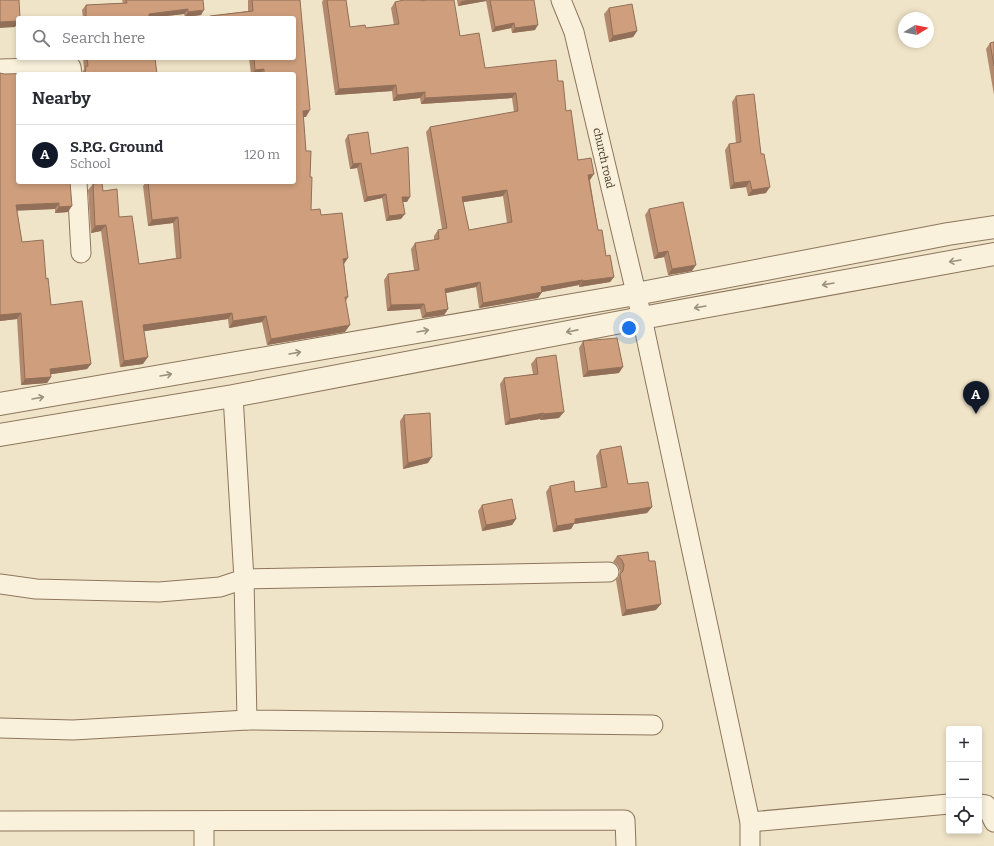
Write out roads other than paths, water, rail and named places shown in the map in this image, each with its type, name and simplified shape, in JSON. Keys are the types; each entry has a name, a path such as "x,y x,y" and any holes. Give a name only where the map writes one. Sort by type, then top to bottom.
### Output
{"street":[{"name":"church road","path":"561,0 574,32 642,318 750,822 750,846"},
{"path":"0,69 72,67 72,72"},
{"path":"77,184 81,253"},
{"path":"0,404 636,294 948,234 994,227"},
{"path":"0,435 233,396 642,318 994,254"},
{"path":"233,396 244,579 247,720"},
{"path":"0,584 36,590 159,592 220,587 244,579 609,572"},
{"path":"0,728 72,730 247,720 653,725"},
{"path":"750,822 946,804"},
{"path":"982,804 986,805 994,822"},
{"path":"0,821 625,820 626,846"},
{"path":"204,821 204,846"}],"place":[{"name":"S.P.G. Ground","path":"976,414"}]}
